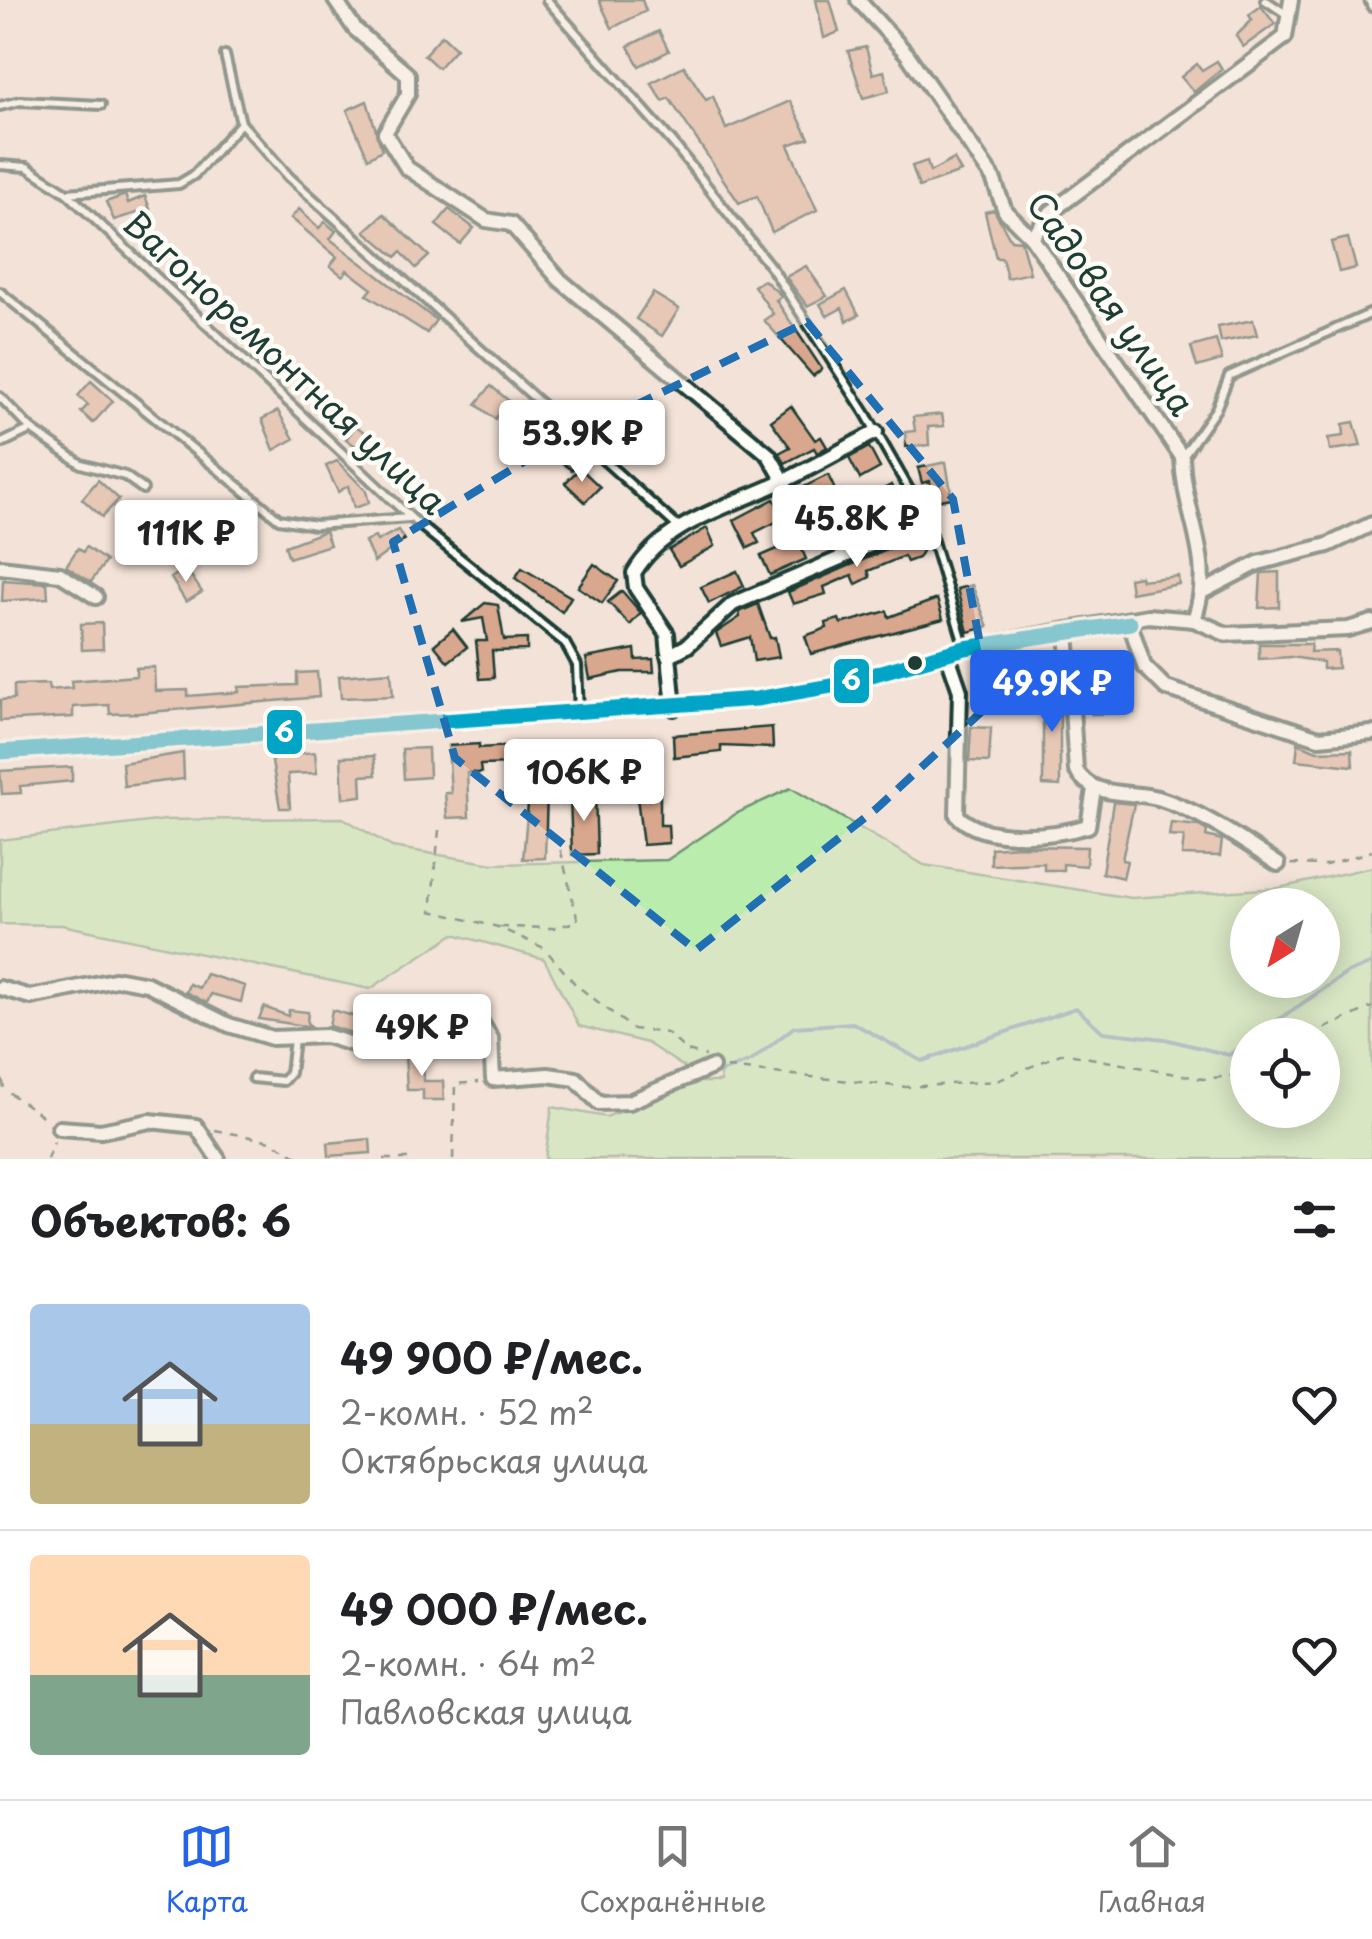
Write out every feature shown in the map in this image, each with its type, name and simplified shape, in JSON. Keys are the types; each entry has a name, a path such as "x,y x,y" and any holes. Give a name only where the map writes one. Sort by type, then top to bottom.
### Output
{"street":[{"path":"334,0 355,29 408,75 408,94 385,134 407,168 486,220 511,224 560,280 769,455 784,481"},
{"name":"Садовая улица","path":"858,0 907,54 993,178 1005,211 1032,238 1182,458 1183,494 1204,563 1204,591 1194,620"},
{"path":"1032,238 1051,212 1285,38 1290,0"},
{"path":"674,708 666,634 636,588 634,572 679,528 784,481 876,432"},
{"path":"668,656 687,646 733,604 926,520"},
{"path":"1204,591 1258,564 1328,545 1372,524"},
{"path":"0,567 60,574 96,597"},
{"path":"0,752 674,708 837,685 965,648 1130,623 1148,616 1194,620 1226,634 1348,629 1372,622"},
{"path":"1130,623 1144,666 1166,688 1320,738 1372,732"},
{"path":"1067,630 1076,770 1084,784 1094,789 1159,798 1215,823 1278,864"},
{"path":"946,653 960,692 957,815 964,823 985,832 1066,833 1088,826 1094,789"},
{"path":"0,988 30,997 120,979 147,984 229,1024 272,1038 326,1036 368,1049 452,1014 480,1022 491,1038 493,1078 548,1075 576,1079 599,1102 629,1102 712,1067"},
{"path":"59,1128 102,1131 150,1121 196,1126 218,1159"}],"lane":[{"path":"547,0 673,143 773,270 876,432 926,520 965,648"},
{"path":"1265,0 1289,16"},
{"path":"1368,0 1372,7"},
{"path":"224,55 241,123 289,177 679,528"},
{"path":"0,106 20,101 102,105"},
{"path":"68,193 178,184 194,175 241,123"},
{"name":"Вагоноремонтная улица","path":"0,165 26,167 68,193 411,518 565,644 577,665 579,714"},
{"path":"0,292 279,519 314,525 411,518"},
{"path":"1182,458 1216,409 1229,376 1372,313"},
{"path":"0,397 31,429 81,464 124,476 143,489"},
{"path":"0,444 31,429"},
{"path":"253,1078 284,1081 290,1073 294,1038"}],"path":[{"path":"439,830 431,911 498,927 544,948 576,985 632,1029 667,1033 687,1051 710,1057 712,1067 906,1087 997,1081 1064,1052 1203,1079 1230,1076"},
{"path":"498,927 554,928 578,921 560,848"},
{"path":"1278,864 1326,865 1372,850"},
{"path":"1340,1021 1372,1007"},
{"path":"0,1064 4,1089 59,1128 47,1159"},
{"path":"453,1159 456,1084 487,1081"},
{"path":"196,1126 271,1141 302,1159"},
{"path":"384,1159 412,1159"}],"highlighted area":[{"path":"807,322 953,499 991,703 876,809 696,950 455,758 393,542 543,450"}],"green space":[{"path":"791,788 924,865 1131,898 1230,891 1230,998 1340,998 1340,888 1279,888 1372,867 1372,1159 545,1159 552,1107 606,1117 697,1082 721,1082 718,1062 687,1069 647,1043 579,1026 544,959 454,934 370,989 62,925 0,924 0,840 165,820 343,818 392,847 493,864 667,860 737,813"}],"building":[{"path":"599,0 642,0 646,11 612,28"},
{"path":"816,0 830,0 839,32 824,38"},
{"path":"1261,6 1275,24 1243,47 1236,36 1252,20 1249,15"},
{"path":"659,31 669,51 639,66 628,46"},
{"path":"442,35 456,48 438,68 424,55"},
{"path":"866,47 873,74 884,71 889,91 863,98 848,51"},
{"path":"1217,61 1222,69 1194,92 1181,77 1197,64 1202,70"},
{"path":"684,66 706,100 713,96 726,129 790,101 809,138 788,145 817,210 772,232 757,196 739,203 669,98 663,101 651,83"},
{"path":"367,101 382,150 368,158 347,110"},
{"path":"954,159 961,172 919,187 912,166 927,161 930,172"},
{"path":"125,195 128,203 145,196 150,209 114,220 106,202"},
{"path":"299,209 319,228 325,222 336,231 330,239 436,320 427,333 367,295 372,289 347,270 343,276 330,266 337,257 291,218"},
{"path":"449,209 474,228 460,244 436,225"},
{"path":"994,210 1011,240 1021,241 1030,273 1007,278 1002,258 996,258 985,212"},
{"path":"384,214 429,256 416,268 401,252 396,257 365,231"},
{"path":"1348,238 1356,268 1339,272 1331,242"},
{"path":"806,266 827,296 807,306 786,277"},
{"path":"764,280 782,296 776,300 822,369 813,376 764,320 773,314 754,286"},
{"path":"846,290 859,315 847,321 842,308 827,316 820,304"},
{"path":"653,293 679,309 662,336 636,319"},
{"path":"1253,320 1257,335 1221,342 1218,327"},
{"path":"1216,340 1222,360 1197,367 1191,347"},
{"path":"91,381 113,401 93,423 81,412 88,405 78,396"},
{"path":"491,386 509,401 495,419 476,404"},
{"path":"791,406 815,440 821,437 827,447 817,453 814,448 785,463 779,453 790,447 771,421"},
{"path":"278,411 294,439 274,450 262,419"},
{"path":"942,414 944,426 928,427 929,445 906,447 905,432 915,431 913,417"},
{"path":"1354,422 1361,446 1330,450 1328,438 1344,436 1343,424"},
{"path":"356,426 391,452 386,459 369,448 365,453 346,439"},
{"path":"531,430 547,442 551,437 581,461 572,470 549,453 541,463 518,445"},
{"path":"869,447 880,468 860,479 849,458"},
{"path":"337,461 366,491 369,503 354,508 348,486 338,492 326,466"},
{"path":"946,462 952,498 933,501 930,481 922,483 918,468"},
{"path":"580,468 600,487 585,502 565,483"},
{"path":"828,475 836,492 802,507 794,492"},
{"path":"98,480 119,499 102,517 82,499"},
{"path":"891,485 906,516 826,548 819,531 855,513 859,522 882,511 874,494"},
{"path":"774,499 784,518 754,533 759,543 748,548 734,520"},
{"path":"707,528 715,546 679,566 669,550"},
{"path":"398,530 404,540 374,562 365,542 375,537 377,541"},
{"path":"325,531 330,545 289,558 285,546"},
{"path":"916,537 922,551 918,558 907,562 904,556 868,571 870,577 856,584 852,575 824,587 826,594 793,604 788,592"},
{"path":"798,540 806,559 770,575 761,556"},
{"path":"86,547 106,561 91,582 66,566 78,548 83,552"},
{"path":"594,564 618,581 602,603 578,587"},
{"path":"186,568 202,592 186,602 171,578"},
{"path":"522,568 571,597 562,612 515,578"},
{"path":"737,571 744,586 709,603 701,587"},
{"path":"1279,572 1279,607 1259,608 1261,573"},
{"path":"1140,576 1141,580 1178,576 1179,584 1131,593 1129,578"},
{"path":"3,580 47,583 48,598 2,601"},
{"path":"972,585 988,627 968,632 957,589"},
{"path":"622,591 641,613 630,625 608,602"},
{"path":"937,599 943,619 811,654 805,636 827,628 826,623 839,619 841,624 887,611 889,617"},
{"path":"485,603 498,605 504,640 527,639 527,650 492,651 494,678 480,679 476,641 487,641 483,618 462,622"},
{"path":"758,604 770,638 775,637 779,657 754,661 750,637 721,646 716,633 740,617 739,612"},
{"path":"102,623 103,649 82,650 81,624"},
{"path":"453,629 467,647 448,662 434,645"},
{"path":"1259,644 1311,644 1310,652 1337,651 1338,668 1323,669 1323,662 1291,657 1259,659"},
{"path":"635,649 636,660 653,659 654,672 622,672 590,679 586,658"},
{"path":"154,667 155,691 188,690 188,696 239,692 238,687 297,685 297,673 317,672 319,697 139,713 110,714 109,705 73,707 73,717 0,721 0,700 14,699 14,685 48,684 49,690 72,688 71,681 136,676 136,668"},
{"path":"391,672 393,696 341,698 339,676"},
{"path":"1043,684 1060,685 1060,786 1043,785"},
{"path":"1117,685 1117,692 1135,694 1134,713 1092,714 1090,687"},
{"path":"772,727 773,748 721,746 721,752 674,757 673,735"},
{"path":"971,727 991,728 989,762 969,761"},
{"path":"633,739 634,758 609,759 609,764 565,764 564,742"},
{"path":"1298,743 1317,751 1352,750 1353,766 1296,760"},
{"path":"479,744 479,748 511,746 512,764 480,765 481,773 467,773 469,817 447,818 445,793 451,793 448,746"},
{"path":"428,748 429,777 404,779 402,749"},
{"path":"315,752 317,773 288,774 290,808 280,808 271,756"},
{"path":"183,753 184,779 124,786 122,763"},
{"path":"374,756 376,775 361,776 362,796 343,798 341,757"},
{"path":"660,761 660,825 668,825 669,843 643,845 637,797 645,796 643,762"},
{"path":"72,767 72,781 20,786 21,793 2,794 0,771"},
{"path":"547,792 545,858 523,859 529,793"},
{"path":"595,793 597,854 572,855 570,795"},
{"path":"1113,802 1134,804 1122,860 1127,861 1123,878 1102,873"},
{"path":"1171,823 1199,826 1207,831 1206,836 1222,840 1220,856 1182,855 1184,837 1169,836"},
{"path":"1087,847 1086,866 1063,864 1063,870 1044,870 1044,863 991,865 991,848"},
{"path":"206,974 245,986 241,1002 211,994 207,1003 186,992 189,984 199,988"},
{"path":"264,1007 288,1016 289,1010 308,1012 307,1023 312,1027 259,1019"},
{"path":"332,1010 377,1023 375,1035 368,1038 329,1026"},
{"path":"423,1054 424,1081 443,1081 444,1100 423,1100 423,1090 407,1090 405,1055"},
{"path":"370,1139 371,1153 329,1156 328,1143"}],"waterway":[{"path":"1281,1018 1347,973 1372,963"},
{"path":"708,1077 751,1061 794,1027 853,1023 922,1061 1076,1008 1103,1032 1165,1039 1230,1054"}],"transit line":[{"name":"6","path":"0,752 757,699 837,685 965,648 1130,623"}]}
